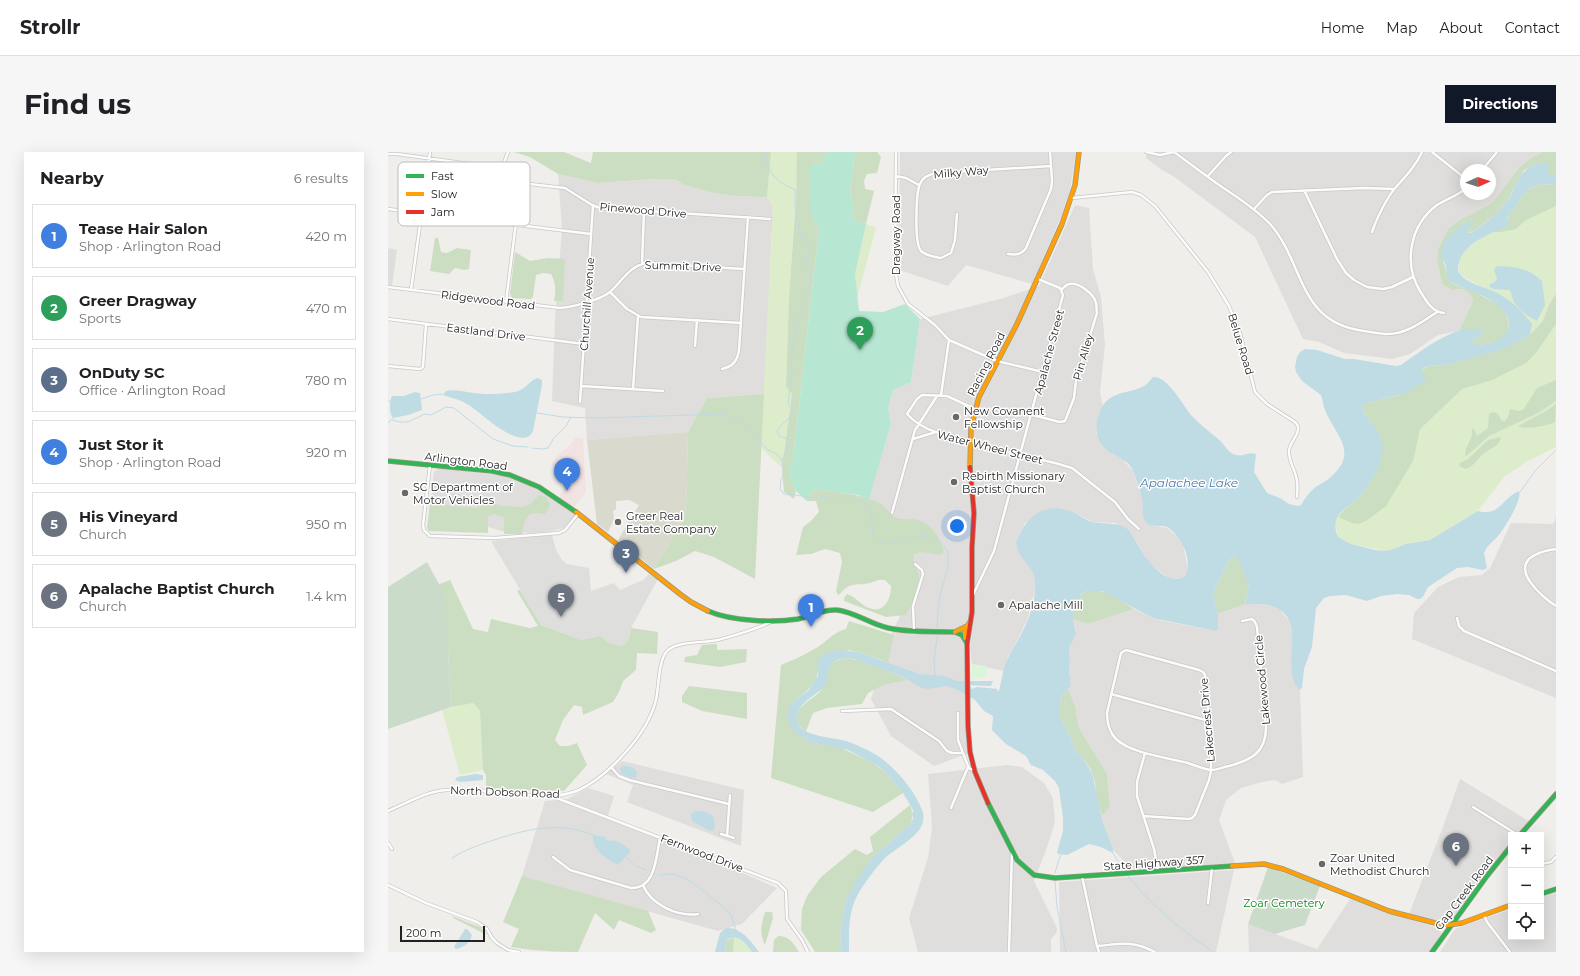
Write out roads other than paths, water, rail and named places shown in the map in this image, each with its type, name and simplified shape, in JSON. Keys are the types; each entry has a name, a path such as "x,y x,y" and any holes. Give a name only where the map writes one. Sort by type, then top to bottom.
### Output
{"main road":[{"name":"Racing Road","path":"965,639 969,631 972,597 974,507 970,465 970,442 975,409 979,397 1017,324 1038,279 1072,198 1077,178 1079,152"},
{"name":"Arlington Road","path":"388,461 492,471 514,476 533,483 578,514 685,598 704,610 728,616 776,620 790,620 829,611 840,611 886,628 914,631 955,632 965,639"},
{"name":"Racing Road","path":"965,639 965,632 970,620"},
{"path":"955,632 967,626"},
{"path":"965,639 969,631"},
{"name":"State Highway 357","path":"965,639 968,677 968,739 974,769 983,794 1016,858 1027,870 1038,876 1055,878 1260,864 1274,866 1389,911 1428,922 1452,924 1462,923 1508,906"},
{"path":"1522,832 1556,794"},
{"name":"Gap Creek Road","path":"1432,952 1508,852"},
{"path":"1544,893 1556,889"}],"street":[{"path":"429,162 430,152"},
{"path":"504,162 508,152"},
{"name":"Dragway Road","path":"896,152 895,269 897,284 910,306 935,325 949,340 997,361 1043,372"},
{"path":"1008,254 1022,253 1029,244 1050,195 1052,185 1050,152"},
{"path":"1146,152 1155,155 1174,152 1254,209 1278,235 1312,302 1322,313 1336,324 1355,330 1381,334 1397,334 1409,329 1437,312"},
{"path":"1162,152 1166,154"},
{"path":"1208,176 1231,152"},
{"path":"1372,232 1377,219 1394,189 1415,166 1422,152"},
{"path":"1432,152 1460,174"},
{"path":"1487,164 1497,152"},
{"path":"388,154 453,162"},
{"name":"Milky Way","path":"957,214 955,240 951,253 941,258 922,252 918,246 917,239 917,198 919,185 925,177 937,172 1051,166"},
{"path":"896,176 906,178 919,185"},
{"name":"Pinewood Drive","path":"530,184 565,188 593,206 600,208 770,219"},
{"path":"1254,209 1269,193 1304,190 1394,189"},
{"path":"1304,190 1338,259 1346,272 1354,280 1367,287 1382,289 1392,287 1413,277"},
{"name":"Belue Road","path":"1072,198 1126,192 1141,195 1155,206 1208,272 1229,306 1237,324 1255,392 1262,400 1298,425 1298,432 1291,444 1289,453 1291,466 1297,479 1297,497"},
{"path":"1444,313 1437,312 1425,299 1413,277 1411,249 1413,237 1418,227 1433,209 1460,192"},
{"name":"Churchill Avenue","path":"580,402 593,206"},
{"path":"388,210 398,211"},
{"path":"642,264 644,210"},
{"path":"722,369 729,367 738,359 748,217"},
{"path":"411,290 420,226"},
{"path":"506,302 516,226 591,234"},
{"name":"Summit Drive","path":"587,302 610,292 624,276 642,264 649,262 744,269"},
{"path":"1038,279 1061,290"},
{"name":"Pin Alley","path":"1032,415 1060,422 1065,421 1074,398 1076,381 1097,313 1096,302 1092,295 1084,289 1075,284 1070,284 1061,290"},
{"name":"Ridgewood Road","path":"388,287 560,308 587,302"},
{"name":"Apalache Street","path":"972,597 994,551 1061,309 1064,296 1061,290"},
{"path":"610,292 624,307 638,316 741,323"},
{"path":"633,389 638,316"},
{"name":"Eastland Drive","path":"388,319 584,344"},
{"path":"695,346 697,320"},
{"path":"388,366 420,369 423,367 426,324"},
{"path":"941,395 949,340"},
{"path":"581,386 663,391"},
{"path":"936,432 923,427 919,423 912,420 907,414 917,399 922,395 941,395 950,397 975,409"},
{"path":"892,513 915,430 937,396"},
{"name":"Water Wheel Street","path":"913,439 936,432 1020,455 1055,462 1072,468 1115,502 1128,519 1139,529"},
{"path":"430,465 423,525 424,530 430,536 495,538 559,533 566,530 578,514"},
{"path":"1556,550 1547,550 1532,556 1527,563 1525,570 1529,580 1537,591 1556,606"},
{"path":"914,631 913,606 923,574 922,570 915,564"},
{"path":"810,616 811,623"},
{"path":"1457,618 1459,626 1464,631 1556,671"},
{"name":"Lakewood Circle","path":"1211,771 1239,763 1253,757 1261,748 1266,736 1257,626 1252,619 1242,621"},
{"name":"North Dobson Road","path":"388,812 426,795 448,790 552,796 566,795 581,789 611,767 631,746 652,711 657,697 662,663 666,651 679,645 722,638 776,620"},
{"name":"Lakecrest Drive","path":"1111,694 1121,653 1126,650 1192,667 1203,672 1205,675 1212,761 1209,780 1195,815 1192,818 1143,816"},
{"path":"1209,721 1111,694 1107,719 1113,736 1124,745 1145,753 1211,771"},
{"path":"842,711 891,708 939,741 947,751 952,753 962,753"},
{"path":"958,713 957,737 968,766 970,769 974,769"},
{"path":"1145,753 1136,789 1138,801 1154,849 1158,872"},
{"path":"951,808 968,766"},
{"path":"611,767 619,776 629,780 729,804"},
{"path":"728,836 730,795"},
{"name":"Fernwood Drive","path":"552,796 781,885 786,891 787,919 802,940 808,952"},
{"path":"1473,808 1514,832"},
{"path":"721,834 734,838"},
{"path":"553,857 570,870 631,888 636,888 644,885 650,879 660,838"},
{"path":"388,843 392,849"},
{"path":"1009,952 1012,850"},
{"path":"1544,863 1551,862 1556,857"},
{"path":"1011,860 1016,858"},
{"path":"1208,904 1212,868"},
{"path":"1082,876 1099,952"},
{"path":"388,885 426,903 478,922 487,929 497,943 508,950 519,952"},
{"path":"644,885 650,895 661,907 690,915 698,914"},
{"path":"1484,915 1487,922 1510,952"},
{"path":"1097,946 1130,943 1142,946 1155,952"}],"water":[{"name":"Apalachee Lake","path":"1538,163 1549,163 1550,165 1547,173 1556,175 1556,184 1538,185 1527,190 1509,215 1507,220 1510,224 1473,243 1462,255 1458,268 1460,274 1468,281 1496,292 1518,308 1532,324 1530,335 1506,348 1452,364 1429,366 1424,368 1420,372 1426,377 1426,381 1406,393 1364,404 1362,407 1363,410 1381,437 1383,449 1379,465 1371,481 1361,495 1344,509 1335,524 1338,537 1351,544 1385,551 1406,544 1430,540 1478,511 1485,512 1496,509 1513,494 1519,491 1516,507 1508,521 1501,532 1485,550 1484,553 1487,568 1483,570 1468,567 1457,568 1428,587 1423,597 1420,599 1409,595 1397,594 1381,596 1367,601 1346,595 1324,598 1316,608 1312,647 1304,669 1302,688 1300,690 1294,681 1291,670 1292,631 1289,620 1281,611 1267,605 1245,604 1249,586 1240,563 1235,555 1230,559 1213,593 1218,614 1218,629 1216,631 1153,618 1102,591 1088,591 1081,594 1074,604 1073,619 1076,633 1069,648 1069,671 1071,684 1062,695 1060,717 1076,752 1082,757 1092,773 1103,823 1113,848 1113,853 1101,847 1089,844 1067,855 1058,854 1057,852 1063,831 1063,818 1059,788 1055,781 1043,770 1031,765 1026,756 1006,744 992,730 993,716 984,711 975,700 956,689 946,686 928,689 922,688 899,675 854,659 835,661 830,665 826,685 805,702 797,715 797,722 801,728 807,732 846,741 864,748 881,758 910,788 919,803 923,818 922,826 917,832 884,859 860,891 852,909 849,930 849,952 840,952 841,923 846,900 854,884 870,860 911,823 913,819 913,810 903,793 878,766 848,750 809,742 791,728 788,714 790,704 809,690 818,676 818,664 820,658 824,654 840,650 859,652 919,674 944,676 957,681 993,681 991,686 966,685 970,686 972,689 977,687 998,689 997,691 999,691 1005,664 1028,621 1033,605 1035,589 1035,581 1032,571 1019,553 1016,543 1023,527 1028,521 1041,511 1049,509 1058,508 1067,510 1092,522 1117,525 1126,528 1130,531 1151,564 1159,571 1166,576 1175,579 1184,577 1187,571 1187,557 1185,550 1177,536 1167,527 1152,526 1145,521 1143,516 1143,502 1132,468 1125,461 1107,450 1102,445 1097,434 1097,421 1106,401 1117,394 1142,387 1153,377 1164,381 1191,415 1230,452 1239,455 1251,453 1256,454 1254,472 1267,493 1280,498 1289,504 1298,506 1301,505 1312,490 1330,477 1340,467 1344,459 1344,451 1339,435 1324,408 1321,395 1302,381 1296,372 1295,367 1297,357 1300,352 1305,349 1317,350 1345,359 1354,359 1396,366 1401,365 1440,339 1452,333 1473,329 1483,331 1481,336 1471,343 1479,344 1488,344 1502,337 1507,331 1509,325 1508,317 1497,304 1491,300 1451,282 1448,278 1441,252 1445,241 1460,227 1470,221 1474,222 1467,230 1468,233 1470,233 1494,216 1506,203 1525,170"},
{"path":"1497,266 1527,271 1542,281 1545,305 1537,321 1524,313 1516,305 1513,301 1510,290 1493,289 1490,287 1489,285 1496,281 1497,278 1494,270"},
{"path":"538,378 542,380 542,385 533,431 528,437 521,438 512,435 467,404 445,396 444,394 446,391 453,390 484,394 515,392 519,391"},
{"path":"415,392 420,393 422,410 393,418 390,407 392,396 404,396"},
{"path":"624,766 635,769 637,773 636,778 628,777 621,773 620,768"},
{"path":"476,774 483,775 483,780 460,782 455,780 457,777"},
{"path":"696,811 702,811 712,815 715,823 714,830 710,831 692,821 691,814"},
{"path":"593,835 606,837 606,840 617,842 625,846 630,851 618,865 597,850 593,840"},
{"path":"726,928 731,928 741,932 749,939 759,952 752,952 741,940 734,937 726,941 725,952 715,952 720,933"},
{"path":"465,929 467,929 472,935 471,938 467,944 456,949 454,947"}],"waterway":[{"path":"766,152 766,159 770,171 783,184 795,190 795,209 801,236 809,248 806,260 811,277 811,282 797,324 791,359 792,372 788,404 793,412 790,418 778,429 777,432 779,436 788,439 791,442 782,460 784,473 781,480 780,489 784,494 823,499 859,500 867,504 871,514 875,538 883,543 897,542 921,536 937,540 943,545 947,551 948,565 940,595 937,628"},
{"path":"421,399 433,395 444,394"},
{"path":"392,420 408,422 425,414 431,415 446,407 454,408 493,439 513,446 528,447"},
{"path":"537,413 563,417 597,418 721,414 735,418 741,422 768,450 777,454 782,460"},
{"path":"532,448 548,448 554,438 566,426 571,417"},
{"path":"388,423 393,418"},
{"path":"1520,492 1535,471 1556,450"},
{"path":"935,676 934,661 937,637"},
{"path":"452,858 462,852 506,836 543,828 568,828 593,835"},
{"path":"1113,853 1124,871"},
{"path":"1055,873 1061,855"},
{"path":"624,856 636,866 646,870"},
{"path":"658,875 672,874 685,878 704,891 727,910 731,915 736,930"},
{"path":"1128,876 1157,908 1213,952"},
{"path":"1055,881 1057,907 1066,952"}],"place":[{"name":"Greer Dragway","path":"860,350"},
{"name":"New Covanent Fellowship","path":"956,417"},
{"name":"Rebirth Missionary Baptist Church","path":"954,482"},
{"name":"Just Stor it","path":"567,491"},
{"name":"SC Department of Motor Vehicles","path":"405,493"},
{"name":"Greer Real Estate Company","path":"618,522"},
{"name":"OnDuty SC","path":"626,573"},
{"name":"Apalache Mill","path":"1001,605"},
{"name":"His Vineyard","path":"561,617"},
{"name":"Tease Hair Salon","path":"811,627"},
{"name":"Zoar United Methodist Church","path":"1322,864"},
{"name":"Apalache Baptist Church","path":"1456,866"}],"park label":[{"name":"Zoar Cemetery","path":"1284,903"}]}
